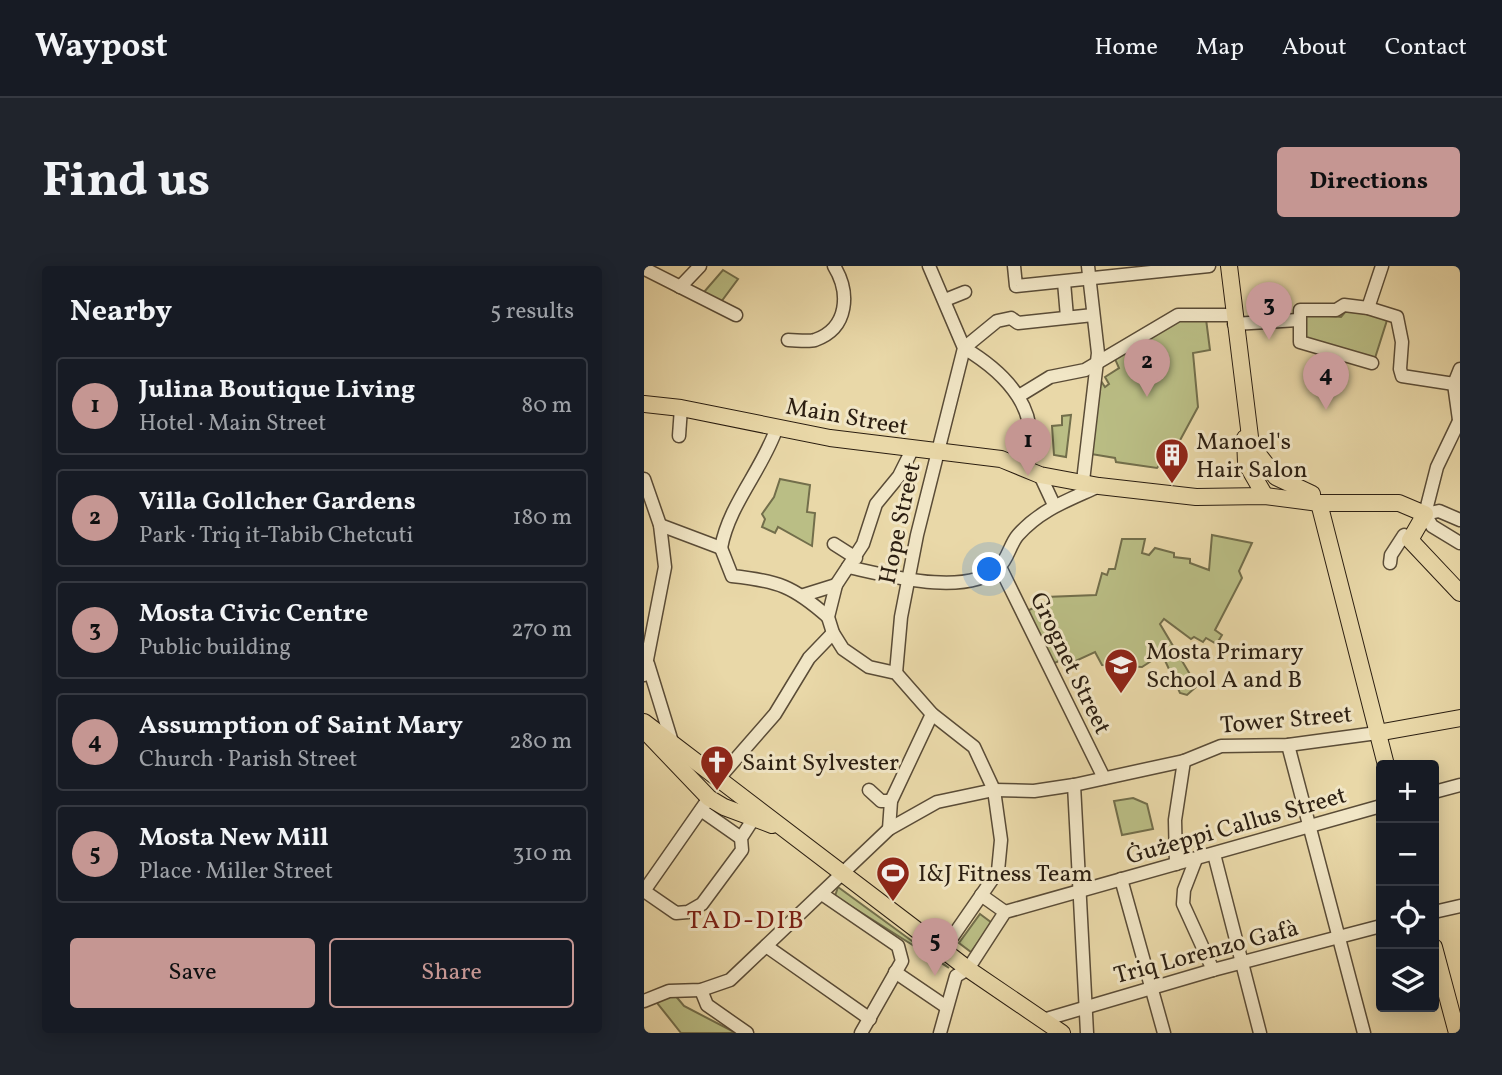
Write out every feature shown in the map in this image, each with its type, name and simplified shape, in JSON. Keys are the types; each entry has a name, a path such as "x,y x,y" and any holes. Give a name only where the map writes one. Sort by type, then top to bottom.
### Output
{"main road":[{"path":"1229,266 1246,429 1246,463 1265,496 1271,493 1276,477"},
{"name":"Main Street","path":"644,404 681,408 912,450 1001,459 1024,466 1040,475 1091,483 1196,497 1265,496 1319,503 1342,501"},
{"path":"1246,429 1251,445 1276,477 1300,490 1342,501 1399,503 1425,513 1407,537 1460,593"},
{"path":"1319,503 1385,760"},
{"name":"Tower Street","path":"1377,733 1460,718"},
{"path":"644,722 720,777 785,830 968,969 1062,1033"},
{"path":"644,730 692,783 705,804 724,807 785,830"},
{"path":"692,783 695,774 706,767"},
{"path":"724,807 737,790"},
{"path":"1435,949 1457,1033"}],"street":[{"path":"680,287 700,266"},
{"path":"788,340 814,340 825,334 841,313 846,300 846,290 834,266"},
{"path":"929,266 964,348 993,367 1019,396 1030,426 1030,450 1024,466"},
{"path":"1014,266 1016,286 1064,282 1089,272 1209,266"},
{"path":"1368,308 1382,266"},
{"path":"645,269 736,315"},
{"path":"834,544 852,563 908,580 953,582 985,575 1000,567 1014,540 1031,520 1091,483 1094,362 1098,353 1089,272"},
{"path":"1064,282 1067,317"},
{"path":"945,300 965,292"},
{"path":"1019,396 1049,377 1085,370 1094,362 1178,315 1234,320 1336,310 1343,305 1368,308 1397,317 1402,376 1454,384"},
{"path":"964,348 998,321 1011,318 1018,323 1093,314"},
{"path":"1299,315 1300,342 1372,363"},
{"name":"Hope Street","path":"896,673 908,580 936,452 964,348"},
{"path":"1460,369 1454,384 1460,419 1437,467 1425,513 1432,526 1460,543"},
{"path":"679,436 681,408"},
{"path":"777,427 766,457 743,492 721,548 732,576 773,580 804,595 828,617"},
{"path":"912,450 899,475 876,504 852,563 836,585 828,617 833,634 843,649 869,667 896,673 932,714 974,747 992,791 1002,840 998,871 944,949"},
{"path":"1040,475 1054,505"},
{"path":"644,479 660,525 665,567 646,670 672,742"},
{"path":"1425,513 1439,511 1460,520"},
{"path":"1439,529 1446,524 1447,515"},
{"path":"660,525 721,548"},
{"path":"1390,563 1391,555 1407,537"},
{"name":"Grognet Street","path":"1000,567 1104,778"},
{"path":"804,595 836,585"},
{"path":"644,594 657,602"},
{"path":"720,777 775,714 813,653 833,634"},
{"path":"889,829 891,801 932,714"},
{"name":"Tower Street","path":"644,1001 679,989 701,990 730,981 889,829 937,802 992,791 1024,792 1074,785 1184,761 1221,746 1288,745 1377,733"},
{"path":"1288,745 1364,1033"},
{"path":"1176,864 1175,820 1184,761"},
{"path":"1074,785 1087,1033"},
{"path":"1439,791 1460,785"},
{"path":"869,790 881,801 891,801"},
{"path":"741,838 705,804 644,891 676,913 688,912 702,904 741,850 741,838 754,818"},
{"name":"Ġużeppi Callus Street","path":"1005,912 1376,808"},
{"path":"1214,854 1261,1033"},
{"path":"1196,859 1184,890 1183,904 1213,970"},
{"path":"1121,879 1164,1033"},
{"path":"822,894 898,946 902,961 861,1033"},
{"path":"940,1033 956,976 968,969 1005,912 981,895"},
{"path":"1439,911 1460,906"},
{"name":"Triq Lorenzo Gafà","path":"1043,1020 1213,970 1376,927"},
{"path":"765,946 870,1019"},
{"path":"895,972 946,1006"},
{"path":"701,990 707,1004 747,1033"}],"green space":[{"path":"723,270 738,279 721,302 704,292"},
{"path":"1346,311 1388,317 1375,358 1303,338 1304,314 1341,317"},
{"path":"1206,319 1210,350 1193,353 1198,407 1172,455 1170,451 1157,468 1116,462 1115,458 1091,454 1101,381 1105,387 1109,384 1105,377 1119,368 1115,359 1177,320"},
{"path":"1071,415 1066,457 1054,455 1052,426 1062,425 1062,416"},
{"path":"780,479 810,485 807,512 815,513 812,546 778,527 775,533 762,527 765,519 762,514 774,497"},
{"path":"1212,535 1252,543 1239,571 1242,578 1215,630 1222,635 1219,640 1224,643 1222,647 1206,638 1203,642 1194,637 1191,639 1164,619 1160,624 1197,686 1187,695 1180,693 1162,654 1142,667 1102,665 1095,652 1067,665 1064,659 1052,664 1027,611 1048,601 1046,597 1096,595 1102,573 1107,575 1109,569 1115,569 1122,539 1145,539 1142,553 1149,555 1155,548 1174,553 1174,557 1190,559 1190,563 1209,570"},
{"path":"1133,798 1147,804 1153,829 1122,835 1114,801"},
{"path":"838,887 949,968 835,896"},
{"path":"980,914 992,923 971,952 959,943"},
{"path":"674,994 684,1006 736,1033 681,1033 654,999"}],"place":[{"name":"Mosta Civic Centre","path":"1269,340"},
{"name":"Villa Gollcher Gardens","path":"1147,397"},
{"name":"Assumption of Saint Mary","path":"1326,410"},
{"name":"Julina Boutique Living","path":"1028,476"},
{"name":"Manoel's Hair Salon","path":"1172,485"},
{"name":"Mosta Primary School A and B","path":"1121,695"},
{"name":"Saint Sylvester","path":"717,792"},
{"name":"I&J Fitness Team","path":"893,903"},
{"name":"Mosta New Mill","path":"935,976"}],"district":[{"name":"TAD-DIB","path":"746,919"}]}
